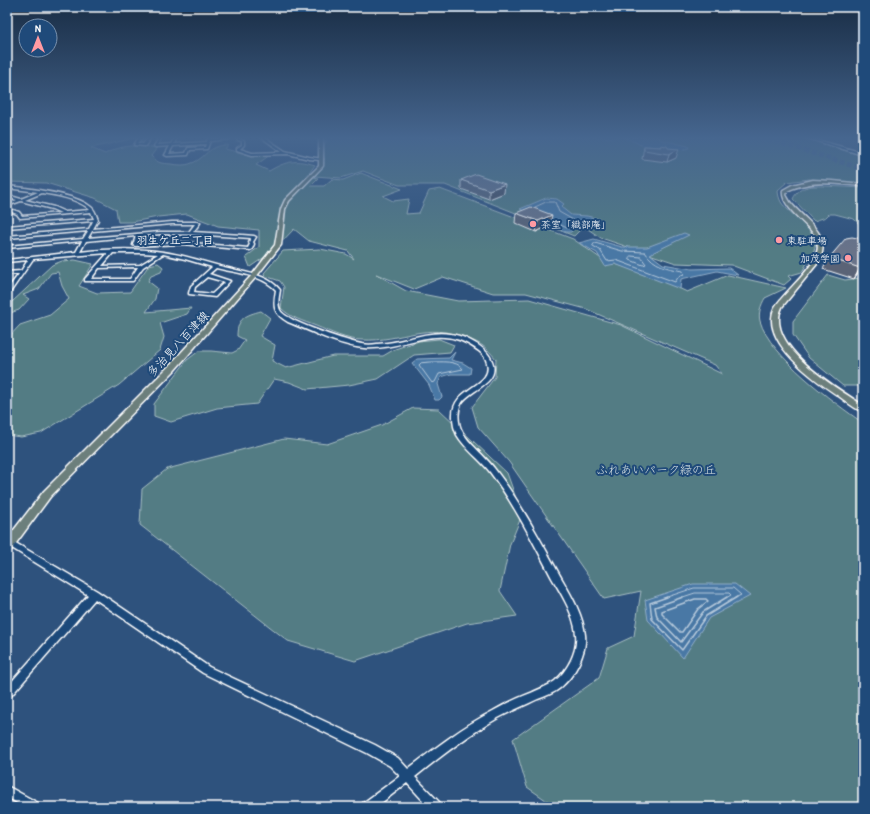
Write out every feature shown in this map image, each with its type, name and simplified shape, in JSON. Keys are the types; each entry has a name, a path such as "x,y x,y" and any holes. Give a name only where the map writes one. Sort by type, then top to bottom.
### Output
{"main road":[{"name":"多治見八百津線","path":"8,544 47,494 170,369 254,276 278,245 283,210 287,200 312,175"},
{"path":"863,186 809,183 798,184 785,190 784,195 789,205 812,228 820,239 822,248 810,269 777,311 776,323 779,334 785,345 797,359 814,375 863,409"}],"street":[{"path":"7,187 42,192 90,206 96,220 92,230 77,254"},
{"path":"7,205 42,192"},
{"path":"7,196 53,208 63,212 64,214"},
{"path":"7,209 18,213 21,217"},
{"path":"21,217 93,211"},
{"path":"8,238 21,217"},
{"path":"7,227 96,220"},
{"path":"8,238 172,223 198,223 191,232"},
{"path":"7,247 138,235 191,232 254,237 251,242 252,244 250,249 182,244 135,245 138,235"},
{"path":"112,251 105,262 98,267 87,280 131,280 141,266 162,253"},
{"path":"7,261 112,251 162,253 254,276 275,286 278,290 275,306 278,313 284,318 350,342 365,346 379,346 420,336 436,334 462,340 488,356 491,369 486,380 469,390 458,403 455,414 459,434 491,469 505,488 527,523 559,581 575,613 581,631 580,647 577,659 559,684 484,721 435,753 408,776 367,807"},
{"path":"7,293 10,285 31,259"},
{"path":"98,267 141,266"},
{"path":"206,275 228,281 213,296 191,293 193,287 215,266"},
{"path":"7,273 22,272"},
{"path":"8,544 94,594 206,670 371,749 394,762 436,807"},
{"path":"7,694 94,594"},
{"path":"7,791 34,807"}],"green space":[{"name":"ふれあいパーク緑の丘","path":"7,175 308,175 307,176 318,178 310,186 324,186 332,179 343,180 356,175 366,175 402,189 383,196 393,201 409,199 406,214 419,213 429,191 440,189 573,239 603,260 655,277 687,292 728,275 786,288 765,298 762,303 759,318 766,335 776,349 804,377 820,391 863,423 863,807 556,807 527,787 513,739 599,678 608,648 634,636 641,591 604,599 509,462 478,427 472,407 495,377 496,359 480,344 452,333 439,331 414,333 377,340 356,340 297,319 289,314 281,308 284,287 280,281 265,276 264,273 283,251 320,249 346,254 354,259 348,251 309,241 294,229 272,252 250,267 246,257 259,247 259,230 218,226 187,214 158,217 132,222 118,222 116,209 95,198 46,183 7,182","holes":["376,274 414,289 443,277 493,293 526,293 586,309 715,365 722,374 621,325 529,299 458,301 406,291"]},
{"path":"316,175 350,175 341,178 315,176"},
{"path":"373,175 863,175 863,183 809,179 787,182 778,190 781,202 802,222 812,234 815,241 814,250 802,272 788,276 791,279 784,285 731,265 676,263 601,238 585,227 574,236 445,185 399,185"},
{"path":"823,186 863,188 863,228 854,219 835,214 829,214 826,217 814,221 793,199 798,191 802,189"},
{"path":"75,260 93,264 79,286 97,293 130,292 149,265 158,263 163,267 161,272 151,276 148,281 157,288 155,299 146,312 191,308 187,314 160,323 164,337 160,350 119,385 41,433 21,437 7,435 7,339 20,325 50,315 69,299 62,286 58,272 51,273 39,289 23,295 29,299 19,310 7,314 7,304 13,301 52,265 62,261"},
{"path":"828,275 845,280 860,278 863,275 863,386 843,386 809,358 793,335 793,321"},
{"path":"261,311 270,318 260,336 275,345 272,361 286,368 333,356 383,356 395,349 419,341 439,339 454,345 450,352 414,355 378,379 349,385 307,389 289,382 274,379 257,404 217,408 171,422 154,416 154,404 187,360 199,351 232,353 238,350 245,340 237,336 237,330 241,321 243,318 251,314"},
{"path":"413,408 439,409 507,473 522,515 510,544 500,591 517,616 467,623 355,661 288,641 140,525 142,489 167,469 284,439 327,444 382,425"}],"water":[{"path":"546,198 557,199 564,204 561,207 571,215 587,216 599,219 589,225 577,225 571,232 566,232 520,209"},
{"path":"684,233 689,235 650,254 663,264 692,269 729,268 738,275 717,271 681,279 680,289 615,264 605,266 597,253 579,243 594,239 622,247 647,247"},
{"path":"455,352 451,360 463,363 471,368 470,374 451,374 441,377 438,384 442,397 439,400 435,400 429,385 412,363 417,359 449,358"},
{"path":"693,584 735,584 750,596 709,618 683,658 648,620 645,600"}],"building":[{"path":"474,175 479,175 505,184 489,190 461,180"},
{"path":"531,207 552,215 538,221 516,213"},
{"path":"852,237 863,239 863,264 860,268 829,258 846,238"}],"place":[{"name":"茶室「織部庵」","path":"533,224"},
{"name":"東駐車場","path":"779,240"},
{"name":"加茂学園","path":"848,258"}],"district":[{"name":"羽生ケ丘二丁目","path":"175,240"}]}
